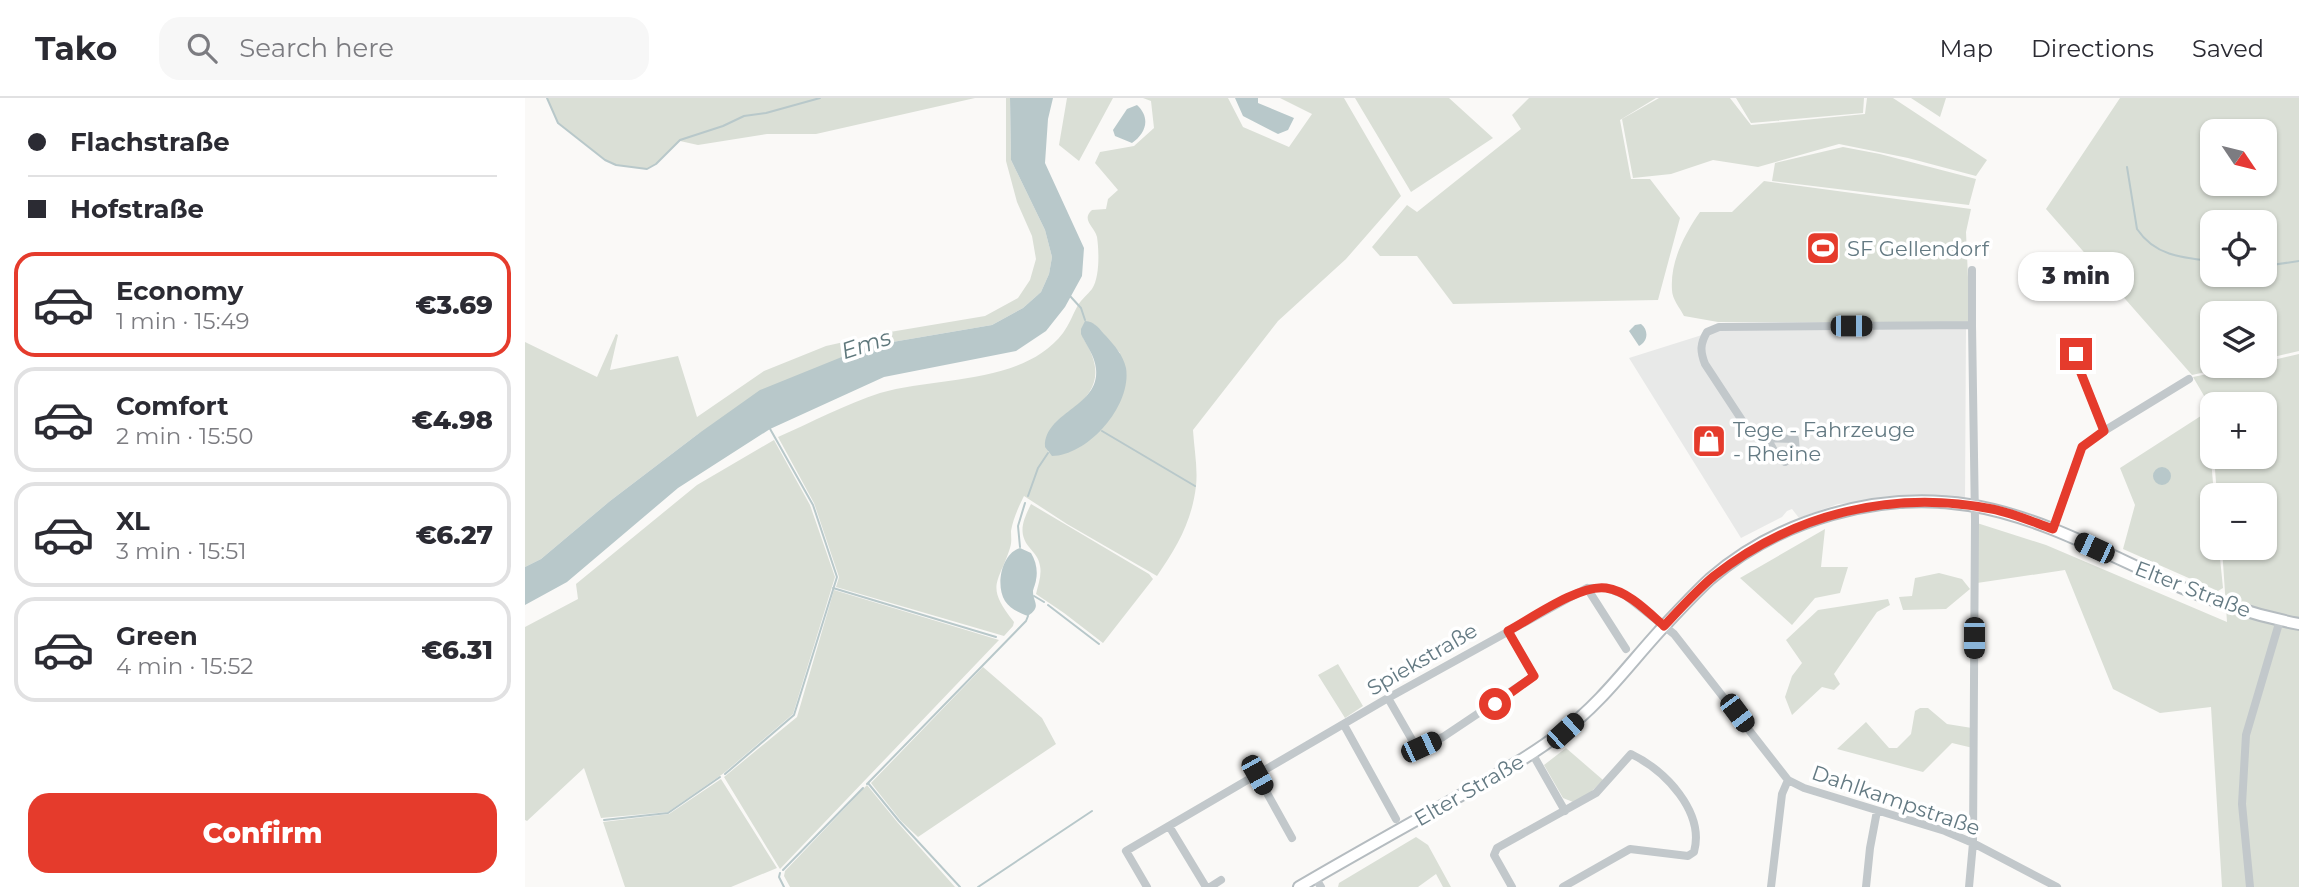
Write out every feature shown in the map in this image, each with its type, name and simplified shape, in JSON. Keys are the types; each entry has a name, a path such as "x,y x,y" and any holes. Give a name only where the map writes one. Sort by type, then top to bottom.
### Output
{"main road":[{"name":"Elter Straße","path":"1299,887 1318,882 1565,731 1589,709 1711,578 1738,558 1767,541 1812,521 1857,508 1935,502 1994,509 2053,529 2181,587 2242,610 2299,624"}],"street":[{"path":"1969,887 1973,843 1972,270"},
{"path":"1767,438 1751,433 1705,364 1700,352 1701,342 1707,332 1719,327 1972,325"},
{"path":"2076,354 2077,363 2104,431"},
{"path":"2053,529 2082,447 2189,379"},
{"path":"1587,588 1607,588 1625,595 1664,626"},
{"path":"1587,588 1626,649"},
{"name":"Spiekstraße","path":"1147,887 1125,851 1388,698 1587,588"},
{"path":"2250,887 2242,804 2246,735 2280,620"},
{"name":"Dahlkampstraße","path":"1664,626 1684,645 1788,780 1804,788 1945,831 2057,887"},
{"path":"1388,698 1415,745 1421,747 1443,737 1534,676 1508,631"},
{"path":"1344,725 1397,819"},
{"path":"1532,753 1565,811"},
{"path":"1511,887 1494,855 1497,848 1595,793 1631,754 1671,783 1690,811 1696,845 1694,852 1688,856 1630,849 1563,887"},
{"path":"1257,775 1292,838"},
{"path":"1771,887 1782,794 1788,780"},
{"path":"1866,887 1877,811"},
{"path":"1170,826 1208,887 1221,880"}],"shaded area":[{"path":"547,98 975,98 816,134 767,134 698,145 680,141 647,169 616,165 605,160 558,123"},
{"path":"1006,98 1010,98 1011,160 1045,230 1052,257 1049,274 1041,292 1023,308 992,325 869,346 698,434 610,501 541,559 525,567 525,342 597,377 616,334 618,335 610,370 678,356 697,417 764,371 826,346 985,316 1018,298 1030,280 1036,259 1032,236 1017,202 1006,161"},
{"path":"1010,98 1053,98 1048,119 1045,163 1084,248 1082,276 1065,307 1046,331 1016,351 884,377 770,429 678,488 567,582 525,605 525,567 541,559 610,501 760,390 869,346 992,325 1023,308 1041,292 1049,274 1052,257 1045,230 1011,160"},
{"path":"1067,98 1113,98 1079,161 1059,145"},
{"path":"1143,98 1228,98 1243,127 1289,147 1312,114 1280,98 1344,98 1401,196 1346,259 1278,321 1193,430 1197,472 1194,499 1183,533 1157,576 1024,496 1013,522 1011,546 997,585 999,600 1014,622 1004,636 836,587 839,577 814,503 778,437 880,393 1003,370 1026,362 1046,350 1063,333 1078,305 1095,284 1098,271 1097,237 1088,217 1092,210 1106,209 1108,199 1118,190 1095,163 1100,152 1134,146 1154,128 1151,101","holes":["1094,324 1120,353 1048,453 1054,425 1081,403 1093,386 1095,368 1083,338"]},
{"path":"1235,98 1258,98 1258,103 1294,118 1288,130 1278,134 1243,116"},
{"path":"1355,98 1449,98 1493,138 1411,192"},
{"path":"1529,98 1656,98 1620,120 1631,179 1650,179 1680,218 1658,300 1453,304 1417,256 1380,256 1372,247 1407,205 1417,212 1521,129 1512,115"},
{"path":"1659,98 1730,98 1751,125 1865,114 1867,98 1893,98 1987,160 1976,176 1839,144 1758,167 1713,160 1671,174 1633,178 1622,119"},
{"path":"1736,98 1864,98 1863,113 1751,123"},
{"path":"1911,98 1946,98 1940,117"},
{"path":"2120,98 2299,98 2299,351 2277,356 2277,301 2200,301 2200,373 2192,375 2046,209"},
{"path":"1137,105 1144,115 1145,125 1141,135 1132,143 1115,136 1113,130 1127,109"},
{"path":"1843,147 1976,179 1969,205 1772,181 1775,163"},
{"name":"SF Gellendorf","path":"1764,181 1971,209 1966,232 1970,323 1718,322 1684,316 1673,297 1672,280 1679,249 1689,230 1700,212 1732,212"},
{"path":"1085,321 1092,322 1113,343 1126,368 1126,382 1115,412 1105,426 1080,447 1052,456 1045,447 1047,435 1053,425 1090,392 1095,382 1094,360 1081,334"},
{"path":"1641,324 1646,336 1639,346 1629,331 1635,325"},
{"path":"1966,328 1965,500 1905,499 1838,504 1799,518 1792,509 1741,538 1629,358 1721,329"},
{"path":"2299,354 2299,887 2222,887 2211,707 2160,713 2113,689 2065,570 1977,583 1977,523 2046,545 2227,622 2223,560 2277,560 2277,483 2216,483 2215,469 2277,469 2277,392 2202,392 2193,377 2277,378 2277,359"},
{"path":"2200,417 2200,469 2212,469 2213,483 2200,483 2200,560 2220,560 2223,588 2218,591 2123,549 2135,505 2120,468"},
{"path":"774,440 810,505 835,577 793,714 724,773 668,812 601,818 584,768 525,820 525,627 578,599 576,584 697,485"},
{"path":"2162,467 2168,470 2171,476 2168,482 2162,485 2156,482 2153,476 2156,470"},
{"path":"1031,504 1149,574 1153,579 1103,643 1036,594 1040,576 1039,563 1023,536 1024,520"},
{"path":"1825,529 1821,567 1848,567 1840,593 1815,598 1792,625 1740,578"},
{"path":"1020,548 1031,553 1037,570 1033,591 1036,607 1028,616 1007,604 1001,587 1005,563 1014,551"},
{"path":"1939,573 1962,579 1970,589 1946,609 1903,610 1899,597 1912,596 1915,578"},
{"path":"834,590 999,640 780,869 724,777 797,717"},
{"path":"1888,599 1890,605 1877,612 1834,674 1840,684 1834,690 1822,687 1792,715 1785,697 1792,676 1802,663 1786,640 1818,610"},
{"path":"1338,664 1363,706 1345,718 1318,675"},
{"path":"983,667 1042,718 1056,744 918,837 901,821 871,783"},
{"path":"1928,708 1947,724 1972,728 1973,748 1952,743 1923,772 1837,749 1866,722 1889,748 1897,748 1911,734 1915,711"},
{"path":"1566,748 1603,780 1591,792 1573,802 1563,798 1544,765"},
{"path":"721,779 777,868 731,887 625,887 603,822 669,814"},
{"path":"867,785 955,887 790,887 784,876 785,871"},
{"path":"1416,837 1428,845 1451,887 1443,887 1436,874 1418,887 1338,887 1339,883"}],"waterway":[{"path":"547,98 558,123 605,160 616,165 647,169 656,164 680,140 744,116 766,113 820,98"},
{"path":"2127,167 2137,229 2144,238 2170,254 2200,260"},
{"path":"2277,264 2299,261"},
{"path":"1070,296 1081,308 1085,320"},
{"path":"725,774 794,715 837,577 813,505 769,427"},
{"path":"1102,431 1195,486"},
{"path":"1028,496 1038,468 1048,453"},
{"path":"1020,547 1018,526 1025,503"},
{"path":"833,588 996,637"},
{"path":"1034,596 1044,602"},
{"path":"1048,605 1099,644"},
{"path":"867,784 1028,616"},
{"path":"604,820 668,813 720,777"},
{"path":"868,783 960,887"},
{"path":"783,870 863,788"},
{"path":"978,887 1092,811"},
{"path":"780,873 784,887"}],"place":[{"name":"SF Gellendorf","path":"1823,248"},
{"name":"Tege - Fahrzeuge - Rheine","path":"1709,441"}],"route":[{"path":"1495,704 1534,676 1508,631 1587,588 1607,588 1625,595 1664,626 1711,578 1738,558 1791,529 1840,512 1906,502 1935,502 1994,509 2053,529 2082,447 2104,431 2077,363 2076,354"}],"water label":[{"name":"Ems","path":"866,344"}]}
